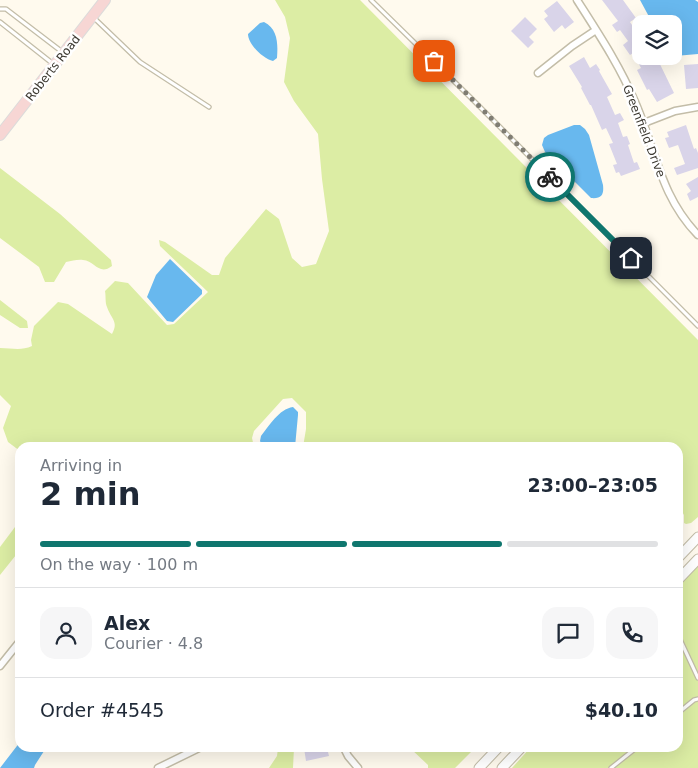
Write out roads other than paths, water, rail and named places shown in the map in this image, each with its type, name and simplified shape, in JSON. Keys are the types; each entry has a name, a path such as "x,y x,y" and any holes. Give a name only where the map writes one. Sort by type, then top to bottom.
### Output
{"main road":[{"name":"Roberts Road","path":"0,135 105,0"},
{"path":"683,553 698,537"},
{"path":"683,573 698,559"},
{"path":"479,768 494,752"},
{"path":"502,768 517,752"}],"street":[{"name":"Greenfield Drive","path":"576,0 623,77 644,123 668,193 682,216 698,235"},
{"path":"538,73 596,30"},
{"path":"644,123 675,111 698,107"},
{"path":"0,666 15,647"},
{"path":"158,768 191,752"},
{"path":"346,752 358,768"}],"lane":[{"path":"372,0 698,326"},
{"path":"0,9 6,9 64,53"},
{"path":"92,17 140,62 209,107"},
{"path":"0,22 55,65"},
{"path":"683,646 698,678"},
{"path":"683,708 698,699"},
{"path":"611,768 631,752"}],"water":[{"path":"640,0 695,0 698,2 698,54 682,55 682,15 648,15"},
{"path":"264,22 269,25 276,37 277,58 273,61 257,51 250,42 248,34 260,23"},
{"path":"574,125 580,125 589,135 603,185 603,193 598,198 591,198 545,152 542,145 544,138 548,135"},
{"path":"170,259 202,290 202,294 173,322 167,321 147,297 156,275"},
{"path":"293,407 298,412 295,442 260,442 261,436 271,423 288,408"},
{"path":"15,748 15,752 43,752 34,768 0,768"}]}
